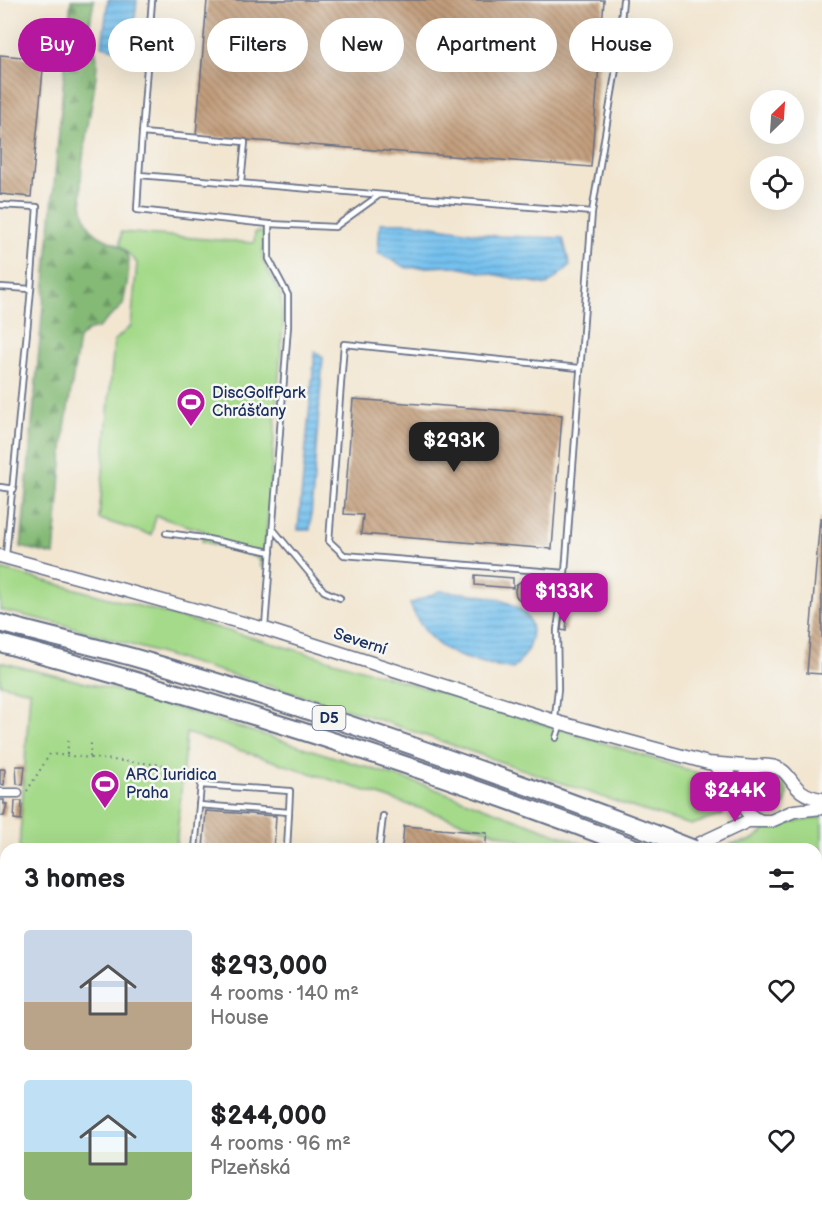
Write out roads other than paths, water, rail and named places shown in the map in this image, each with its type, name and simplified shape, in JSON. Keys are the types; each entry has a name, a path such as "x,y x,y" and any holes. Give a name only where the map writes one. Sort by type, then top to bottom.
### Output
{"highway":[{"name":"D5","path":"0,624 132,657 342,722 484,770 679,843"},
{"name":"D5","path":"0,643 125,677 270,721 420,770 622,843"}],"street":[{"name":"Severní","path":"3,557 265,629 558,722 708,763 756,767"},
{"name":"Severní","path":"708,763 730,776 739,797"},
{"path":"720,834 734,817 743,778 756,767 769,765 781,769 794,786 805,795 822,799"},
{"path":"785,815 793,802 794,786"},
{"path":"0,793 18,794"},
{"path":"739,797 746,812 759,820"},
{"path":"701,843 744,822 775,820 804,809 822,808"}],"lane":[{"path":"152,0 137,210 269,224 335,227 378,196"},
{"path":"556,738 558,722 557,630 565,573 592,213 617,63 623,0"},
{"path":"142,133 244,142 241,182"},
{"path":"139,175 592,213"},
{"path":"0,205 37,207 14,489 3,557"},
{"path":"265,629 288,316 288,295 268,259 269,224"},
{"path":"0,287 32,290"},
{"path":"565,573 344,555 329,541 344,344 579,368"},
{"path":"0,487 14,489"},
{"path":"273,529 324,591 340,598"},
{"path":"166,533 271,552"},
{"path":"196,843 201,785 290,791 287,843"},
{"path":"199,805 289,812"},
{"path":"380,843 383,816"}],"water":[{"path":"108,0 137,0 135,18 108,18 108,47 102,46"},
{"path":"380,223 414,223 496,236 563,238 570,266 547,285 451,266 407,268 378,253"},
{"path":"315,351 323,357 310,530 298,530"},
{"path":"440,591 467,593 499,600 514,605 525,613 531,624 531,638 525,655 513,669 464,658 439,645 428,635 410,604"}],"place":[{"name":"DiscGolfPark Chrášťany","path":"191,428"},
{"name":"ARC Iuridica Praha","path":"105,810"}]}
